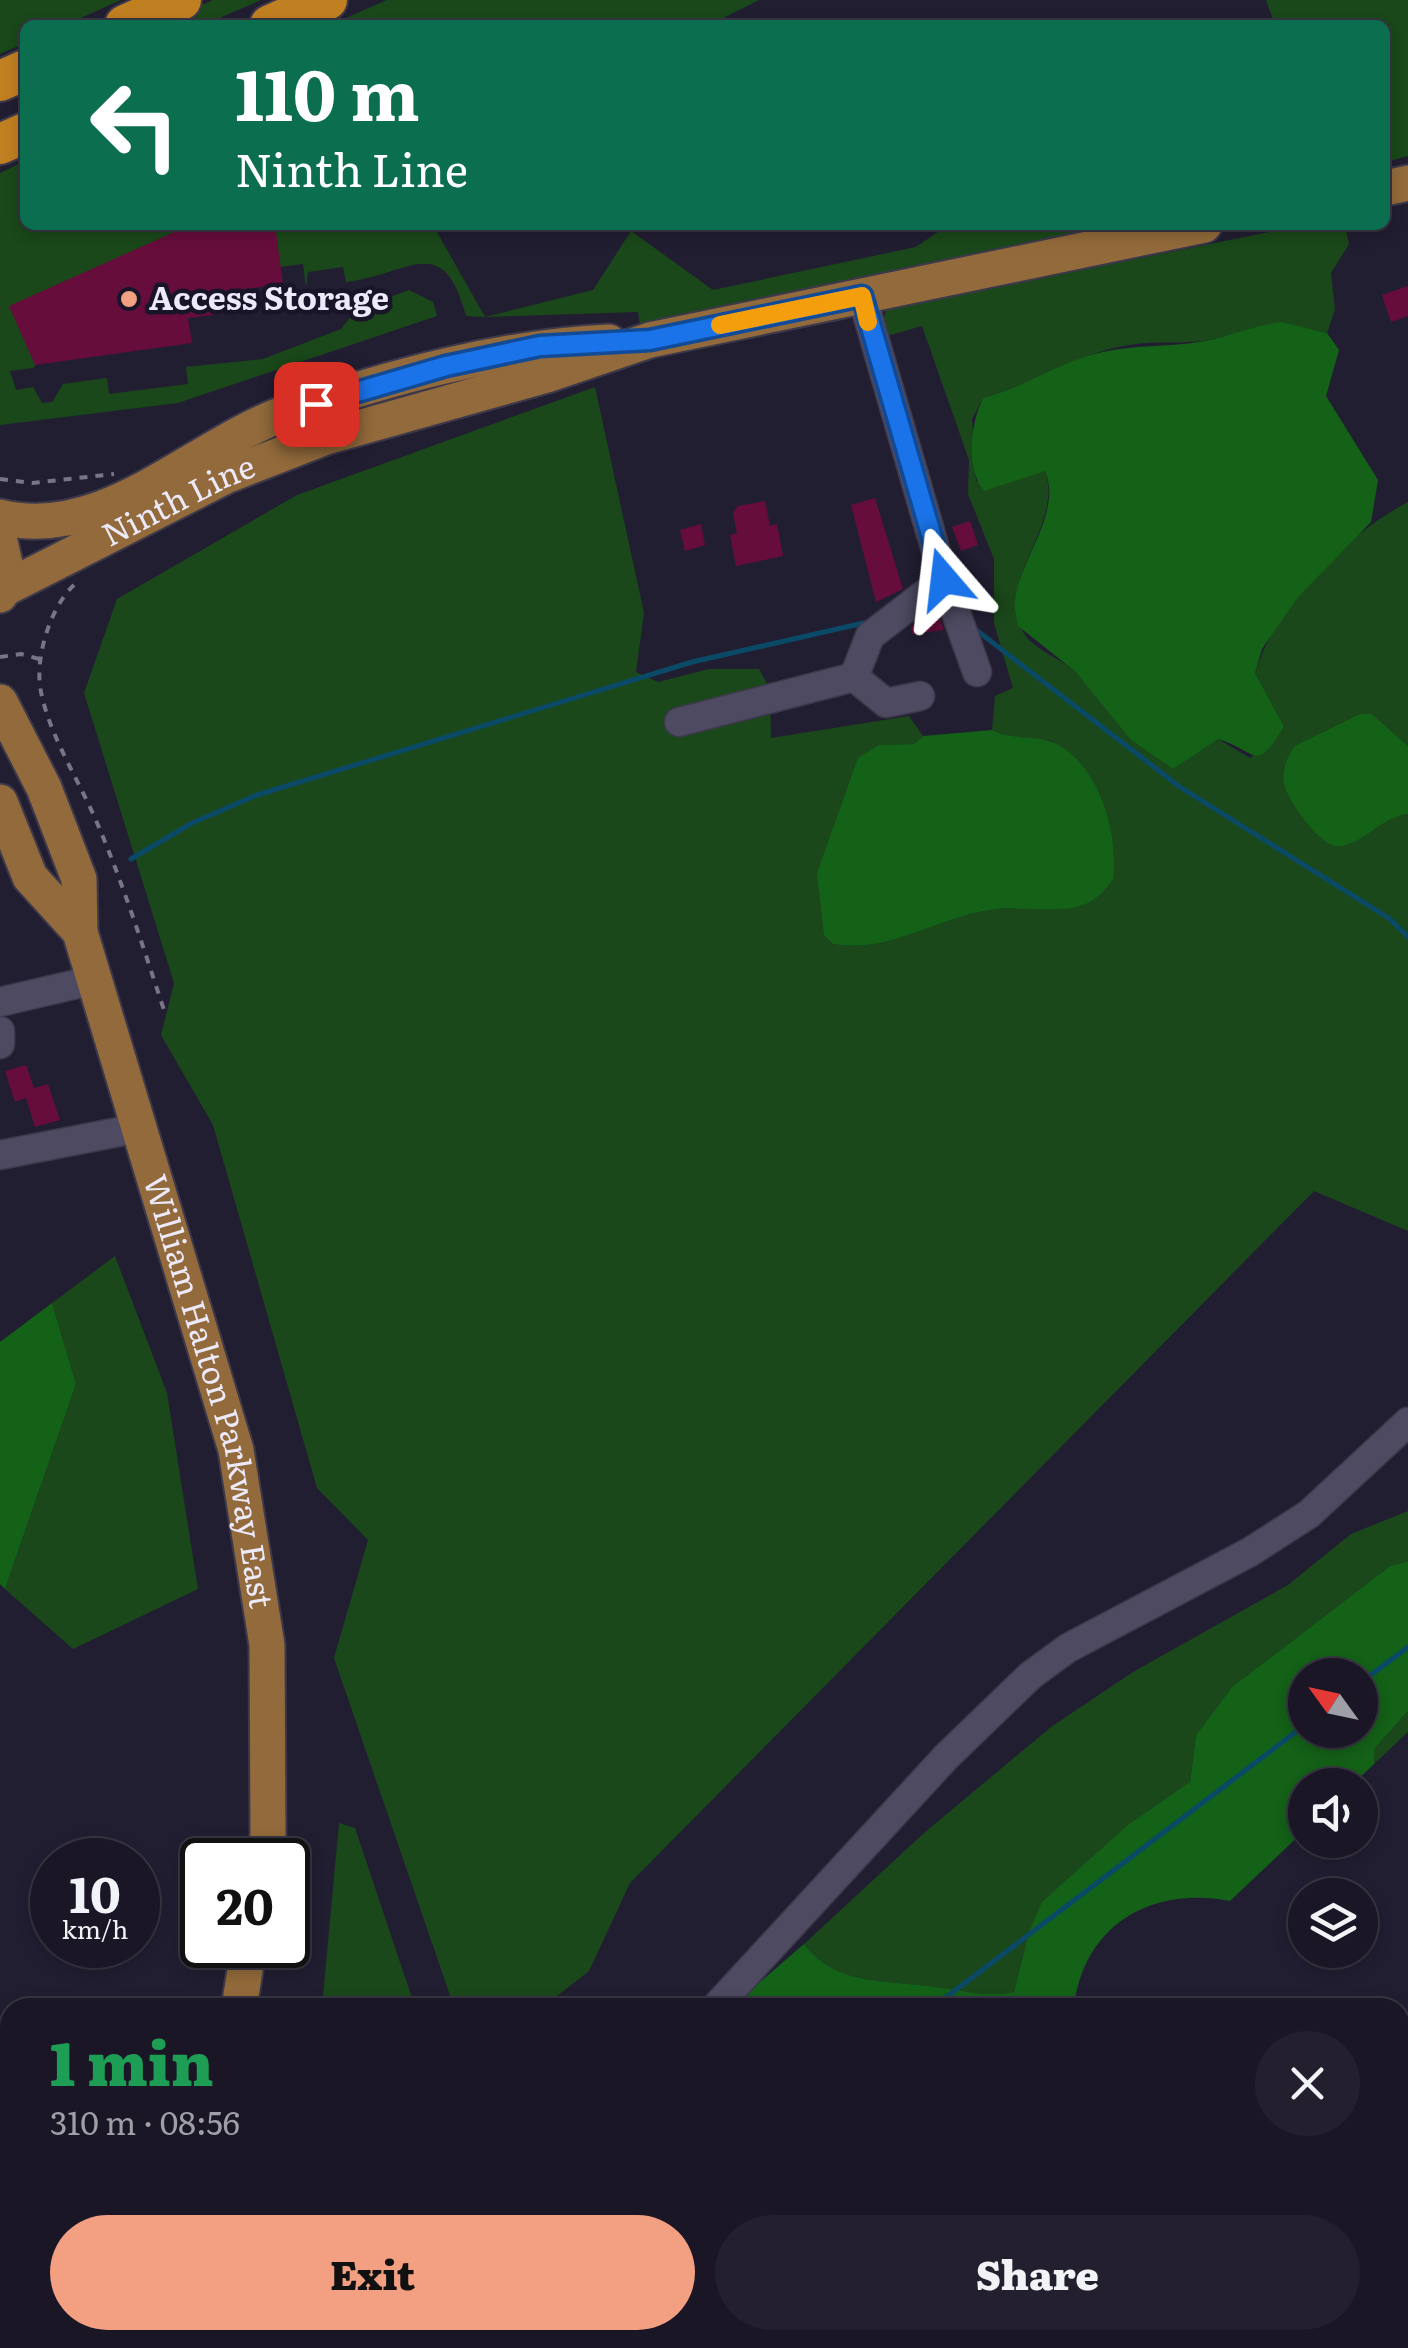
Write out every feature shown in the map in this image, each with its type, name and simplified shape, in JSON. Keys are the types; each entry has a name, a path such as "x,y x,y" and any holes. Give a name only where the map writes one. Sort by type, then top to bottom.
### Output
{"highway":[{"path":"136,20 182,0"},
{"path":"282,20 328,0"}],"main road":[{"name":"Ninth Line","path":"1,593 254,463 650,340 1180,230"},
{"name":"Ninth Line","path":"0,518 34,524 68,521 110,504 284,413 409,376 540,346 650,340"},
{"path":"0,542 6,568 1,593"},
{"name":"William Halton Parkway East","path":"0,702 44,788 79,879 80,932 236,1450 267,1645 268,1838"},
{"name":"William Halton Parkway East","path":"0,802 30,877 80,932"},
{"path":"241,1998 245,1968"}],"street":[{"path":"862,296 944,579 977,672"},
{"path":"854,677 870,636 944,579"},
{"path":"854,677 886,703 920,696"},
{"path":"679,722 854,677"},
{"path":"0,1002 94,980"},
{"path":"0,1031 0,1044"},
{"path":"0,1155 139,1128"},
{"path":"724,1998 946,1757 1031,1675 1068,1648 1250,1552 1294,1524 1345,1484 1408,1422"}],"path":[{"path":"0,479 32,483 112,473"},
{"path":"82,577 65,594 40,660 40,688 46,713 111,856 166,1013"},
{"path":"0,657 21,654 40,660"}],"green space":[{"path":"0,0 121,0 76,20 20,20 20,45 0,54"},
{"path":"213,0 261,0 215,20 170,20"},
{"path":"387,0 759,0 719,20 341,20"},
{"path":"1266,0 1408,0 1408,156 1390,161 1390,20 1273,20"},
{"path":"20,163 20,230 185,230 33,368 10,371 16,390 33,387 42,403 52,402 63,384 107,378 109,394 188,384 186,367 263,359 341,329 357,309 409,290 433,302 437,316 178,403 0,425 0,173"},
{"path":"276,230 436,230 485,317 466,316 447,273 435,265 421,264 346,282 343,267 308,272 306,288 303,264 280,267"},
{"path":"941,230 1117,230 640,327 638,312 485,317 593,290 631,231 713,290 916,247"},
{"path":"1280,230 1346,230 1349,244 1331,273 1335,310 1327,333 1269,325 1204,341 1110,349 983,398 972,419 976,481 1045,471 1046,512 1017,595 1017,616 1025,635 1076,672 1130,739 1218,739 1250,758 1284,726 1255,673 1279,622 1296,597 1338,552 1408,502 1408,746 1372,714 1348,844 1391,815 1408,814 1408,1231 1314,1191 630,1883 589,1971 554,1998 451,1998 334,1658 368,1540 317,1488 213,1125 161,1035 174,983 84,693 117,599 297,495 595,387 644,613 636,672 658,682 709,669 759,669 770,689 771,738 909,716 923,736 914,744 879,745 833,944 875,944 978,912 1057,910 1083,905 1113,880 1051,741 1003,736 992,730 995,696 1013,688 994,623 994,559 968,494 969,460 922,326 880,338 886,309"},
{"path":"1282,322 1327,333 1339,350 1326,396 1378,480 1371,522 1298,597 1262,649 1255,673 1284,726 1267,750 1255,755 1218,739 1173,769 1130,739 1076,672 1018,626 1018,586 1044,520 1049,487 1045,471 984,491 972,458 975,419 983,398 1094,354 1197,342"},
{"path":"1360,714 1372,714 1408,746 1408,814 1337,846 1322,839 1297,810 1286,790 1284,768 1295,746"},
{"path":"992,730 1054,743 1083,766 1109,822 1113,880 1089,903 1077,907 978,912 875,944 833,944 824,935 817,873 858,758 879,745 914,744 923,736"},
{"path":"115,1256 167,1393 198,1589 73,1649 5,1589 76,1384 52,1303"},
{"path":"52,1303 76,1384 5,1589 0,1584 0,1342"},
{"path":"1408,1511 1408,1561 1390,1566 1232,1687 1196,1735 1190,1782 1029,1932 1014,1992 981,1994 861,1979 830,1967 804,1944 924,1833 1051,1727 1133,1672 1288,1585 1351,1534"},
{"path":"1408,1561 1408,1711 1378,1745 1378,1658 1288,1658 1288,1748 1375,1748 1374,1764 1370,1768 1288,1768 1288,1846 1230,1901 1174,1900 1126,1917 1092,1953 1076,1998 742,1998 804,1944 830,1967 860,1978 981,1994 1014,1992 1029,1932 1042,1902 1128,1825 1190,1782 1196,1735 1232,1687 1390,1566"},
{"path":"1408,1711 1408,1732 1374,1764 1378,1745"},
{"path":"339,1823 355,1828 412,1998 323,1998"}],"building":[{"name":"Access Storage","path":"179,230 276,230 283,284 231,291 234,312 188,318 192,343 35,365 9,306"},
{"path":"1408,286 1408,316 1391,322 1382,295"},
{"path":"875,498 903,589 876,602 851,505"},
{"path":"765,501 770,526 777,524 783,556 736,566 730,535 737,533 733,513 738,506"},
{"path":"970,521 978,545 961,551 952,527"},
{"path":"701,524 705,545 685,551 680,530"},
{"path":"931,611 937,611 944,630 912,634 911,627"},
{"path":"26,1065 34,1088 48,1084 60,1120 35,1127 26,1098 15,1102 5,1071"}],"waterway":[{"path":"131,859 192,823 257,795 692,662 868,622"},
{"path":"971,626 1180,787 1390,919 1408,937"},
{"path":"1378,1670 1408,1647"},
{"path":"945,1998 1288,1738"}],"slow traffic":[{"path":"720,325 862,296 868,322"}],"place":[{"name":"Access Storage","path":"129,299"}],"route":[{"path":"316,404 446,366 540,346 650,340 862,296 944,579"}]}
